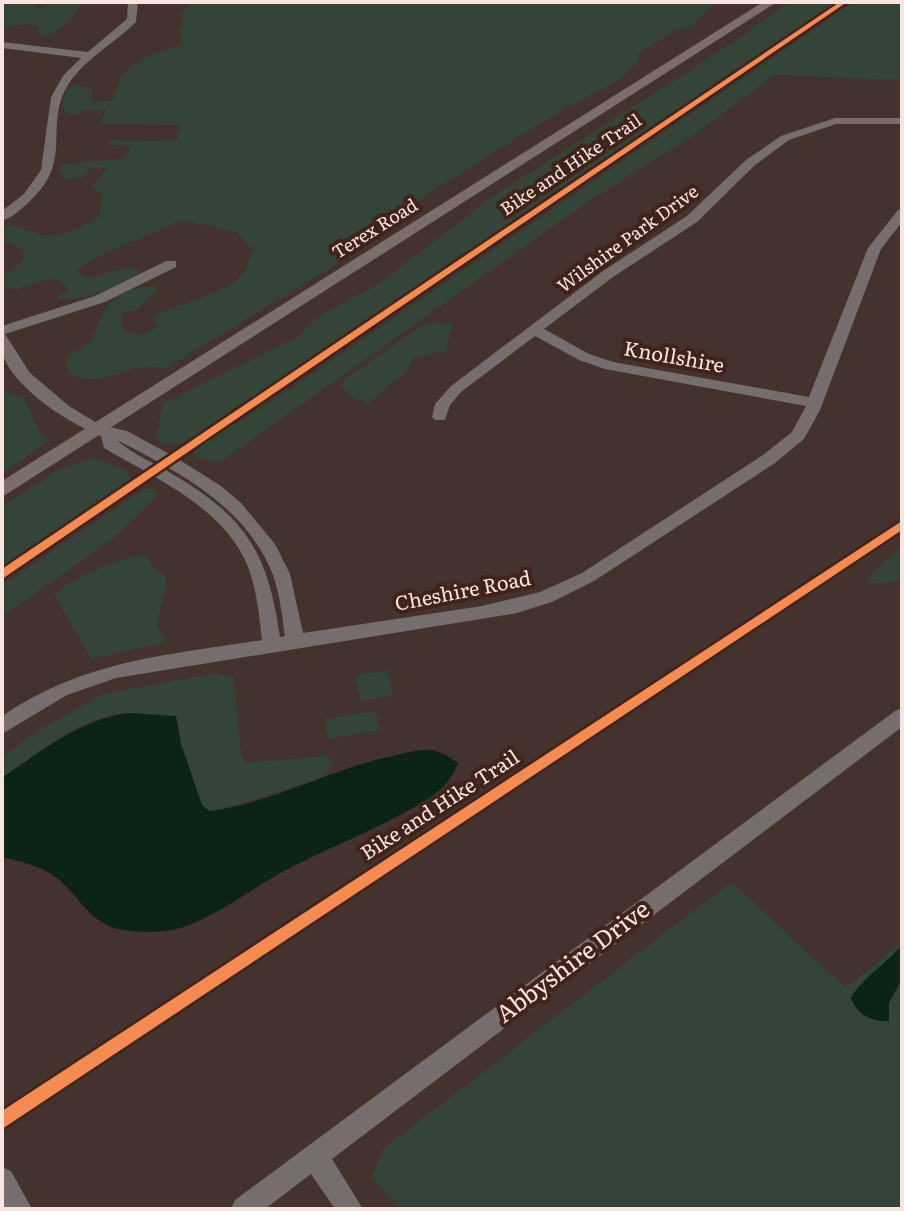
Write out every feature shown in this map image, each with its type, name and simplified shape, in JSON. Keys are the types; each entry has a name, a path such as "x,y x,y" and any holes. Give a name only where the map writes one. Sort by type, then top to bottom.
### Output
{"main road":[{"name":"Terex Road","path":"2,490 103,432 771,2"}],"street":[{"path":"2,217 25,199 48,169 52,152 50,119 53,103 67,79 132,20 133,2"},
{"path":"2,45 91,56"},
{"name":"Wilshire Park Drive","path":"440,417 443,404 456,389 608,274 692,219 750,163 785,138 835,121 902,121"},
{"name":"Cheshire Road","path":"2,726 64,687 95,675 156,660 484,613 561,591 588,577 789,445 803,427 814,403 875,248 902,213"},
{"path":"2,331 87,305 171,264"},
{"name":"Knollshire","path":"534,330 584,357 610,366 814,403"},
{"path":"2,338 15,364 30,382 54,402 103,432 110,444 245,513 260,533 281,574 295,641"},
{"path":"203,491 242,540 255,565 267,602 272,645"},
{"path":"242,540 260,533"},
{"name":"Abbyshire Drive","path":"244,1209 902,716"},
{"path":"315,1157 350,1209"},
{"path":"2,1180 19,1209"}],"shaded area":[{"path":"2,2 30,2 39,8 54,2 82,2 67,23 49,35 43,37 38,27 29,24 7,27 2,37"},
{"path":"190,2 716,2 692,26 675,30 639,53 638,62 613,84 566,108 438,187 327,270 165,369 144,367 97,379 67,374 67,356 92,342 100,319 120,295 140,287 153,286 158,291 136,310 121,313 123,330 141,335 159,326 153,321 154,315 235,282 244,272 253,250 237,232 182,220 95,258 76,271 89,278 132,266 140,273 102,292 60,300 56,296 67,292 67,286 52,278 17,289 2,288 2,275 22,263 24,251 9,243 2,244 2,226 55,235 70,232 99,217 102,195 91,188 108,168 89,168 86,176 66,180 58,172 62,164 121,159 130,152 131,146 108,145 109,140 177,141 181,125 100,124 106,110 82,110 77,115 66,113 61,105 68,88 78,84 92,89 92,102 114,100 116,88 129,69 149,56 183,44 179,29 182,13"},
{"path":"789,2 838,2 261,396 182,444 164,446 156,438 163,403 296,338 312,321 378,284 492,197 723,49"},
{"path":"854,2 902,2 902,80 775,75 694,135 592,199 219,463 193,457 195,449 287,391"},
{"path":"438,322 452,324 446,351 413,358 409,369 368,404 342,388 344,380 421,326"},
{"path":"2,390 24,398 39,431 49,441 2,474"},
{"path":"96,457 127,471 130,479 118,491 2,571 2,506 64,467"},
{"path":"144,489 156,489 158,495 115,537 2,617 2,585"},
{"path":"902,548 902,581 866,584 873,572"},
{"path":"146,554 153,569 166,575 157,629 166,636 167,642 91,659 54,594 98,568"},
{"path":"388,671 393,696 360,701 355,675"},
{"path":"216,673 234,678 245,763 324,756 331,760 332,767 321,778 209,811 202,805 181,744 178,721 129,713 79,727 2,778 2,757 38,731 104,694"},
{"path":"376,711 380,730 328,739 325,719"},
{"path":"129,713 176,716 181,744 202,805 209,811 255,801 347,769 412,752 434,751 458,763 444,786 413,808 275,876 208,916 170,930 124,930 94,917 66,886 46,871 2,857 2,778 78,729 111,716"},
{"path":"731,882 845,987 902,940 902,1209 400,1209 371,1178 384,1148"},
{"path":"902,945 902,979 889,1003 889,1021 866,1016 857,1009 851,998 860,985"}],"cycle path":[{"name":"Bike and Hike Trail","path":"2,575 844,2"},
{"name":"Bike and Hike Trail","path":"2,1121 902,525"}]}
